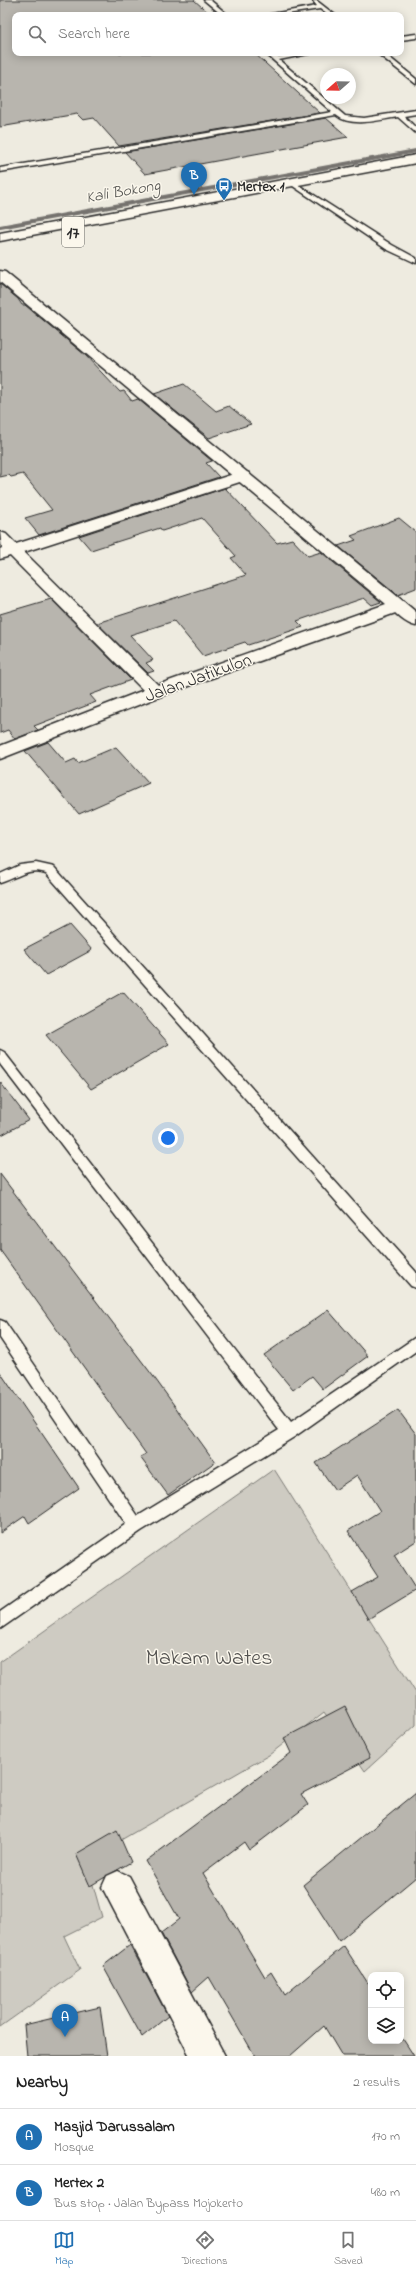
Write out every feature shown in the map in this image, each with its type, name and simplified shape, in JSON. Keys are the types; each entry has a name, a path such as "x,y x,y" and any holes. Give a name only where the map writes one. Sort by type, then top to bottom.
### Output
{"main road":[{"name":"17","path":"0,237 144,211 289,181 416,159"},
{"name":"17","path":"0,246 119,223 144,211"},
{"path":"0,276 416,621"},
{"path":"7,552 243,476"},
{"path":"0,537 7,552 155,692"},
{"name":"Jalan Jatikulon","path":"0,753 155,692 398,606"},
{"path":"118,1886 208,2056"}],"lane":[{"path":"207,0 221,12"},
{"path":"313,0 328,12"},
{"path":"288,12 321,7"},
{"path":"404,38 416,36"},
{"path":"271,56 343,118 356,121 416,112"},
{"path":"274,59 292,56"},
{"path":"384,56 416,82"},
{"path":"0,170 336,113"},
{"path":"399,115 416,131"},
{"path":"289,181 389,247 416,261"},
{"path":"0,879 23,868 37,866 50,870 416,1282"},
{"path":"0,1055 289,1432"},
{"path":"0,1326 136,1526"},
{"path":"0,1621 136,1526 289,1432 416,1343"}],"green space":[{"name":"Makam Wates","path":"274,1469 416,1693 416,1725 365,1771 324,1712 269,1755 86,1860 102,1917 64,1936 80,1970 0,2027 0,1662"}],"building":[{"path":"0,0 194,0 208,12 12,12 12,56 257,56 320,113 119,146 94,118 83,120 77,114 0,127"},
{"path":"326,118 348,137 145,174 125,152"},
{"path":"0,284 18,299 22,305 25,305 85,355 120,392 124,391 132,401 138,399 212,461 206,463 219,477 39,535 25,518 52,510 23,474 11,477 9,475 0,477"},
{"path":"184,384 216,411 229,406 251,424 209,438 154,394"},
{"path":"225,488 277,543 292,539 308,556 321,552 381,602 372,605 364,598 297,621 303,627 248,645 245,642 203,656 174,621 130,635 153,660 146,663 154,671 148,673 97,623 246,575 231,558 236,556 202,518 162,531 160,528 91,550 79,536"},
{"path":"399,518 416,532 416,588 398,595 338,546 356,540 351,536"},
{"path":"51,599 131,680 90,695 96,702 34,726 38,730 15,739 8,730 0,733 0,614"},
{"path":"48,742 66,763 75,759 78,763 116,747 149,783 79,814 25,751"},
{"path":"70,925 92,950 46,975 24,949"},
{"path":"123,992 169,1044 91,1089 46,1035"},
{"path":"0,1082 29,1120 0,1136"},
{"path":"0,1174 156,1380 215,1462 168,1495 140,1457 146,1454 0,1250"},
{"path":"328,1310 368,1356 323,1389 312,1376 293,1390 264,1355"},
{"path":"0,1372 79,1488 29,1523 25,1516 0,1533"},
{"path":"398,1410 416,1434 416,1541 394,1555 416,1590 368,1619 352,1592 378,1577 348,1531 380,1511 357,1475 335,1490 316,1463"},
{"path":"345,1706 370,1758 301,1794 308,1805 249,1850 244,1842 203,1873 265,1977 271,1972 285,1995 344,1946 368,1983 368,2044 404,2044 404,2041 414,2056 342,2056 324,2026 290,2056 255,2056 209,1977 192,1992 161,1933 179,1919 146,1861 291,1753 284,1738"},
{"path":"416,1793 416,1877 339,1941 303,1885"},
{"path":"117,1830 131,1862 90,1886 76,1854"},
{"path":"130,1945 168,2016 142,2037 103,1966"},
{"path":"100,2007 107,2056 27,2056 24,2025"}],"waterway":[{"name":"Kali Bokong","path":"0,227 416,151"}],"place":[{"name":"Mertex 2","path":"194,195"},
{"name":"Mertex 1","path":"224,201"},
{"name":"Masjid Darussalam","path":"65,2037"}]}
